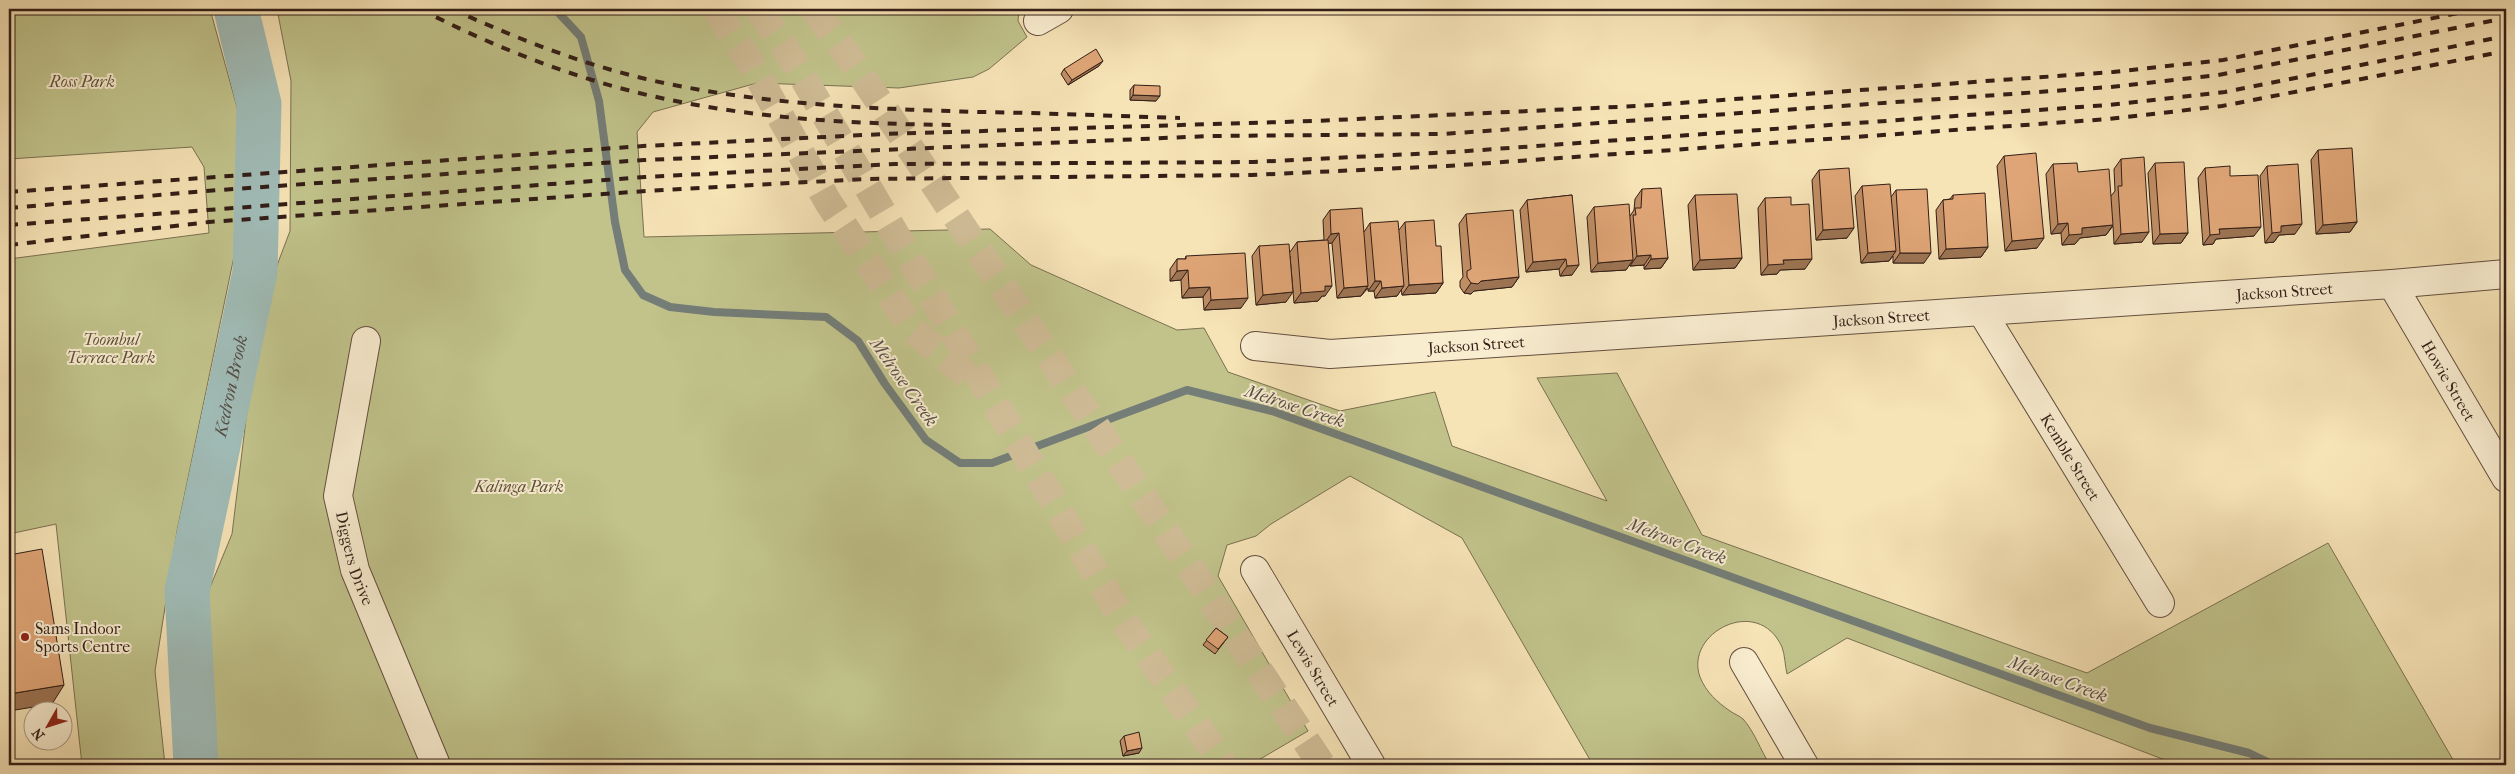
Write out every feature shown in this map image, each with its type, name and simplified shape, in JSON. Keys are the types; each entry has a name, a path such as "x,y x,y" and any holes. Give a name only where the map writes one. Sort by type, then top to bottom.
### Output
{"street":[{"name":"Jackson Street","path":"1255,346 1330,354 1982,312 2392,284 2506,274"},
{"name":"Howie Street","path":"2392,284 2506,478"},
{"name":"Kemble Street","path":"1982,312 2160,603"},
{"name":"Diggers Drive","path":"366,341 338,496 355,570 436,765"},
{"name":"Lewis Street","path":"1256,570 1370,765"},
{"path":"1744,662 1804,765"}],"green space":[{"name":"Toombul Terrace Park","path":"9,9 210,9 238,111 237,242 177,531 155,671 165,765 82,765 56,524 9,534 9,259 209,233 204,167 192,147 9,159"},
{"name":"Kalinga Park","path":"277,9 1019,9 1018,21 1027,37 989,69 973,77 899,88 757,83 653,112 637,132 644,237 990,229 1031,265 1177,330 1204,328 1228,372 1340,411 1435,392 1452,446 1607,501 1537,378 1617,373 1702,535 2087,673 2328,543 2456,765 2178,765 1847,638 1787,674 1782,647 1771,631 1757,623 1741,622 1726,626 1713,634 1703,646 1698,661 1700,677 1712,696 1725,708 1742,718 1747,724 1770,765 1593,765 1462,538 1350,476 1271,524 1256,536 1227,545 1218,576 1308,731 1250,765 211,765 199,614 232,534 259,313 290,231 291,81"}],"building":[{"path":"1096,49 1103,61 1072,80 1064,69"},
{"path":"1134,85 1160,86 1160,96 1133,95"},
{"path":"2352,148 2357,222 2323,225 2318,150"},
{"path":"2036,153 2044,238 2012,241 2004,156"},
{"path":"2144,157 2149,232 2121,234 2118,186 2122,186 2121,159"},
{"path":"2184,162 2188,233 2160,234 2155,163"},
{"path":"2077,163 2078,172 2109,169 2113,225 2082,228 2082,234 2069,235 2068,223 2058,224 2053,164"},
{"path":"2298,164 2302,224 2281,226 2281,232 2272,233 2267,166"},
{"path":"2230,166 2230,176 2258,175 2261,227 2219,229 2220,234 2210,235 2205,168"},
{"path":"1849,168 1854,228 1823,230 1819,170"},
{"path":"1890,184 1896,251 1868,253 1862,186"},
{"path":"1661,188 1668,258 1651,259 1651,255 1637,256 1633,215 1636,215 1635,208 1641,208 1642,189"},
{"path":"1927,189 1931,253 1900,253 1896,190"},
{"path":"1985,193 1988,247 1946,249 1943,200 1953,199 1953,195"},
{"path":"1737,194 1742,258 1700,260 1695,195"},
{"path":"1572,195 1579,265 1567,266 1566,259 1533,262 1527,200"},
{"path":"1791,197 1791,205 1809,204 1812,259 1783,260 1784,264 1768,265 1765,198"},
{"path":"1629,204 1633,260 1598,263 1594,207"},
{"path":"1362,208 1368,286 1344,288 1339,233 1331,234 1330,210"},
{"path":"1513,210 1519,277 1481,281 1478,284 1471,283 1467,277 1467,271 1471,269 1466,214"},
{"path":"1434,220 1436,246 1441,246 1443,283 1409,285 1405,222"},
{"path":"1398,221 1404,286 1382,288 1381,281 1375,281 1370,223"},
{"path":"1328,240 1332,286 1325,286 1325,291 1301,293 1297,242"},
{"path":"1289,244 1293,292 1263,295 1259,246"},
{"path":"1245,253 1248,298 1211,300 1210,287 1189,288 1188,270 1177,271 1177,259 1186,259 1186,256"},
{"name":"Sams Indoor Sports Centre","path":"42,549 64,685 9,694 9,555"},
{"path":"1216,628 1228,637 1218,649 1206,640"},
{"path":"1139,732 1142,748 1127,751 1124,736"}],"waterway":[{"name":"Kedron Brook","path":"196,765 187,591 255,272 259,104 236,9"},
{"name":"Melrose Creek","path":"555,9 581,37 599,101 615,222 625,270 643,295 670,307 714,312 826,317 858,341 885,384 926,440 960,463 992,463 1187,390 1272,411 2150,728 2249,753 2274,765"}],"tunnel":[{"path":"716,9 750,62 828,202 913,330 976,383"},
{"path":"758,9 785,47 1122,618 1224,765"},
{"path":"814,9 854,64 1322,765"}],"railway":[{"path":"420,9 498,46 552,67 635,92 675,101 754,114 794,118 955,125"},
{"path":"452,9 532,43 586,62 641,78 746,97 824,105 941,111 1180,118"},
{"path":"9,192 643,146 884,134 1314,121 1638,106 2113,72 2223,60 2479,9"},
{"path":"9,208 206,191 644,160 1212,136 1443,134 2110,87 2218,75 2506,18"},
{"path":"9,225 645,177 895,164 1254,162 1453,152 2108,105 2225,92 2506,36"},
{"path":"9,245 209,222 646,191 864,179 1252,175 1447,166 2109,119 2222,106 2506,51"}],"place":[{"name":"Sams Indoor Sports Centre","path":"25,637"}],"park label":[{"name":"Ross Park","path":"82,81"}]}
